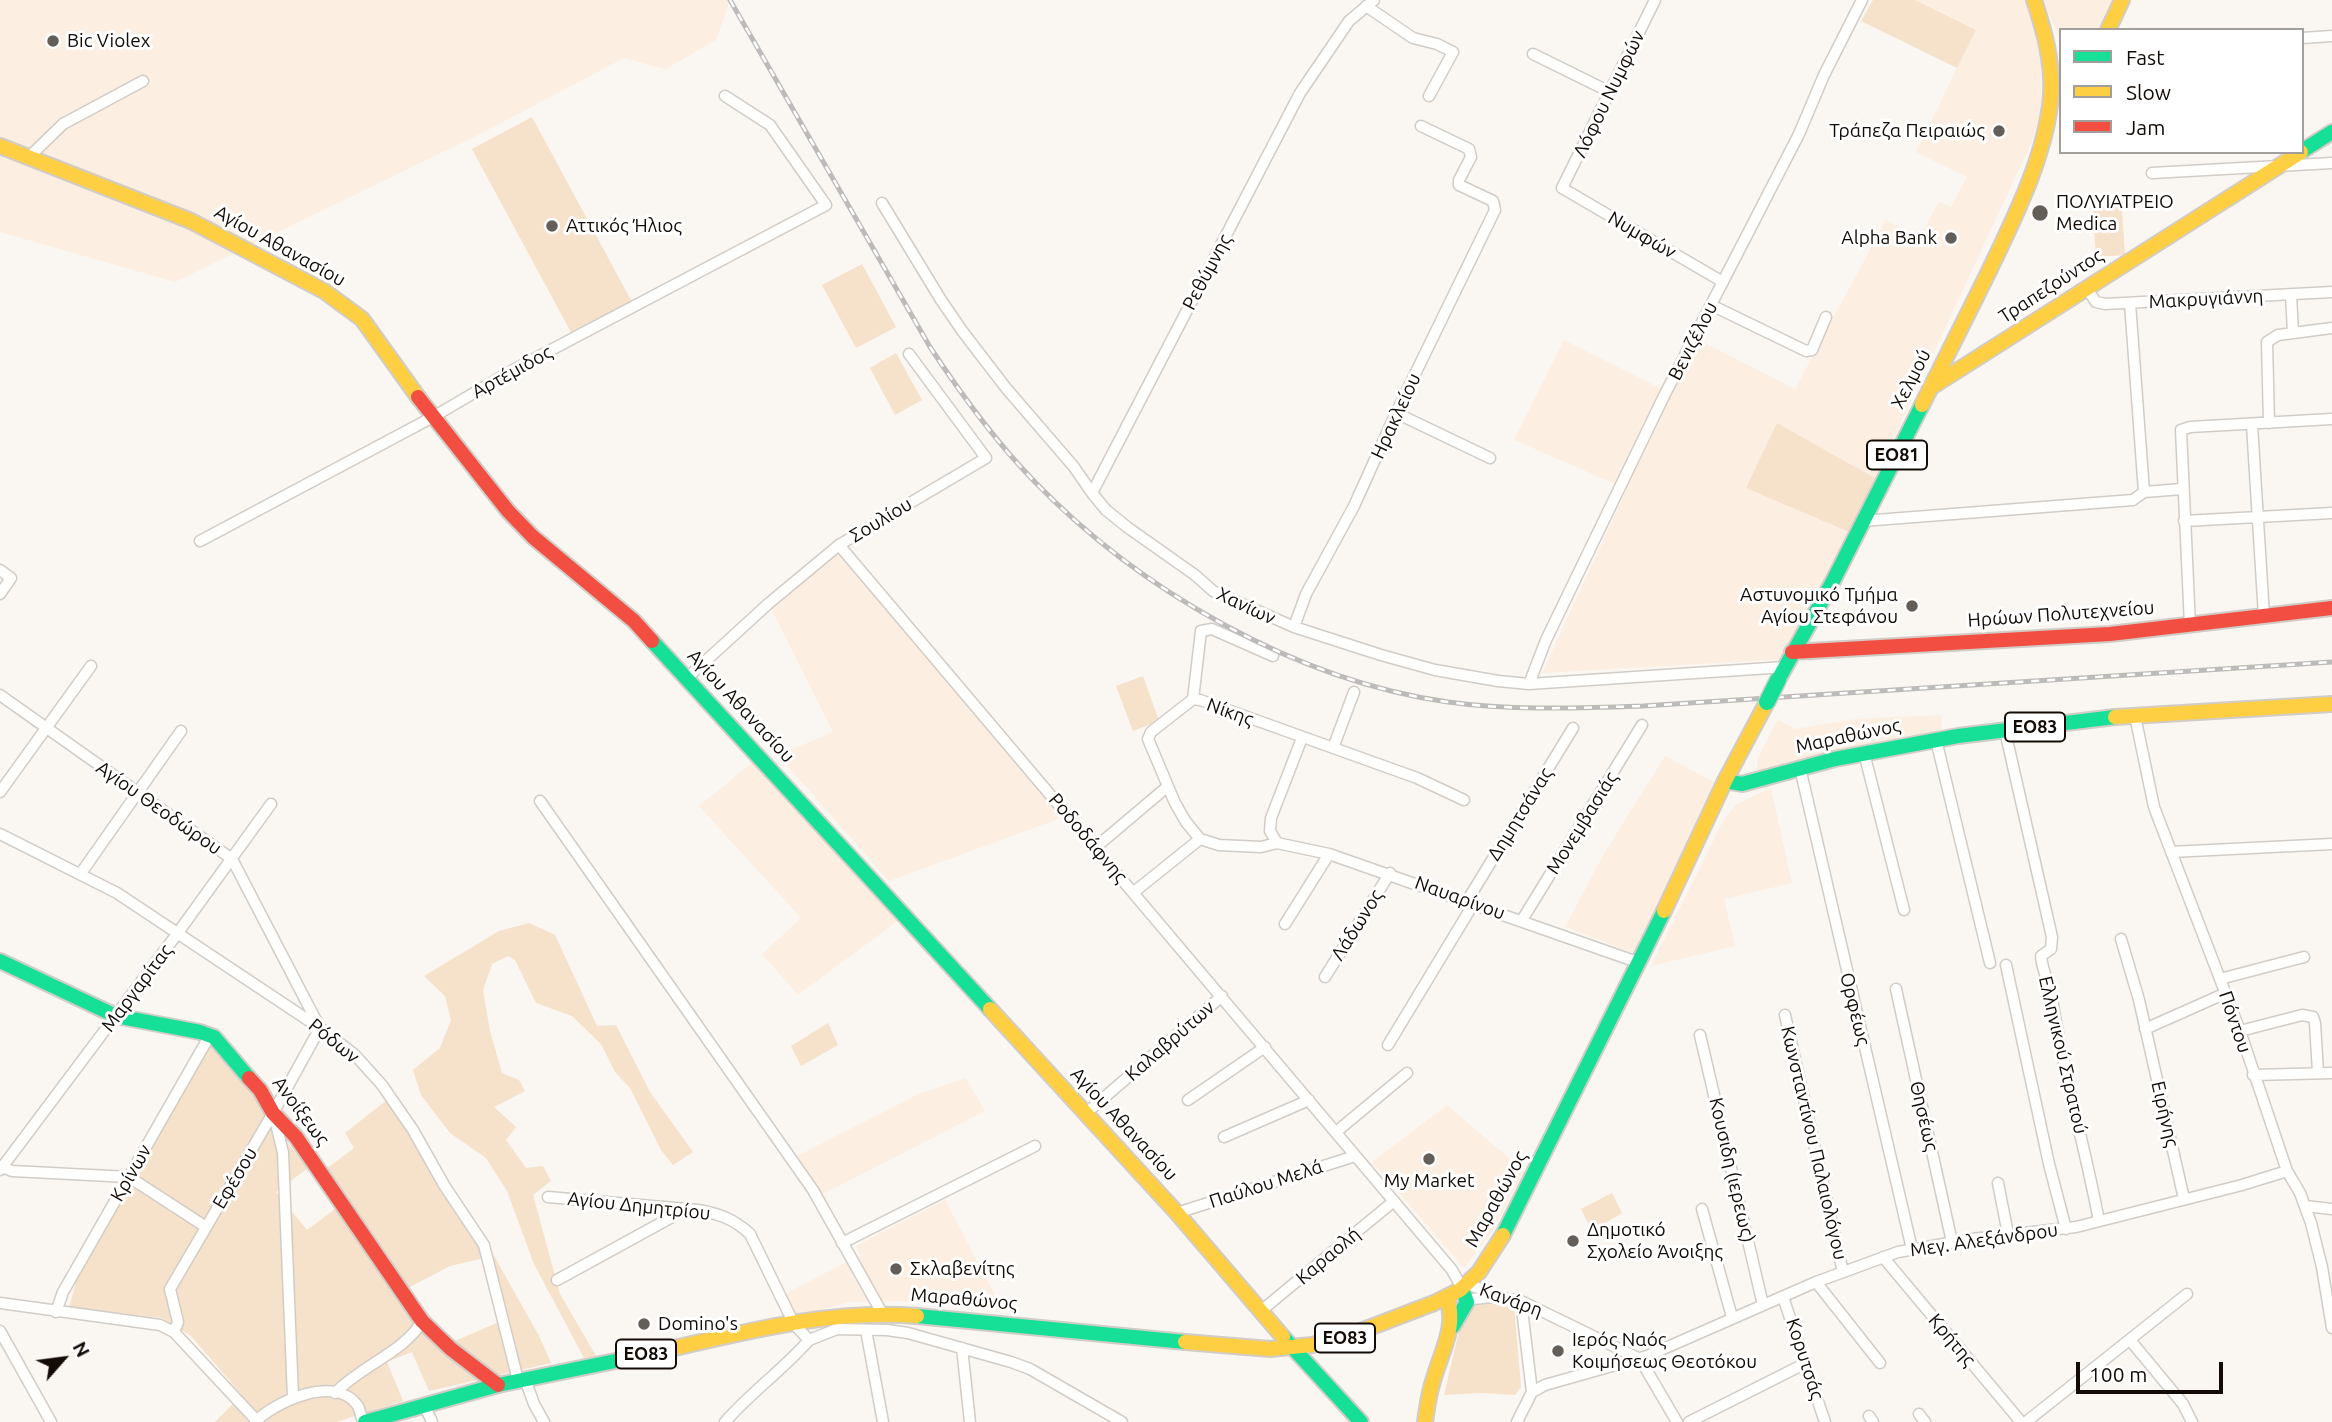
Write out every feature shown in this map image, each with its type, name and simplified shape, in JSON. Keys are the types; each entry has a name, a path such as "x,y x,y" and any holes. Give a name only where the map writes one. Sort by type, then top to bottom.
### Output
{"main road":[{"name":"Χελμού","path":"1725,781 1832,584 2003,241 2035,163 2055,107 2047,48 2034,0"},
{"path":"2109,28 2122,0"},
{"name":"Τραπεζούντος","path":"2304,150 2332,132"},
{"name":"Αγίου Αθανασίου","path":"0,147 191,221 324,291 362,319 433,417 508,511 525,529 634,621 1177,1213 1293,1348 1362,1422"},
{"name":"Τραπεζούντος","path":"1930,388 2298,154"},
{"name":"Ηρώων Πολυτεχνείου","path":"1785,667 2332,608"},
{"name":"Μαραθώνος","path":"364,1422 498,1385 831,1317 882,1313 1248,1348 1308,1347 1358,1334 1465,1292 1486,1262 1509,1225 1640,963 1725,781 1742,784 1864,752 2005,731 2229,708 2332,704"},
{"path":"0,961 116,1016 210,1035"},
{"name":"Ανοίξεως","path":"210,1035 225,1048 260,1090 273,1113 296,1137 422,1321 451,1349 498,1385"},
{"path":"1425,1422 1432,1380 1465,1292"},
{"path":"1447,1297 1453,1310 1450,1330"}],"street":[{"name":"Λόφου Νυμφών","path":"1562,188 1655,0"},
{"name":"Βενιζέλου","path":"1529,684 1558,615 1664,396 1799,134 1824,75 1862,0"},
{"path":"1370,3 1413,38 1437,44 1453,52 1429,96"},
{"name":"Ρεθύμνης","path":"1092,493 1300,93 1349,20 1370,3"},
{"path":"2304,37 2332,36"},
{"path":"1533,54 1610,92"},
{"path":"28,158 63,124 143,81"},
{"name":"Αρτέμιδος","path":"200,541 433,417 513,370 826,205 770,125 724,96"},
{"name":"Ηρακλείου","path":"1294,627 1306,594 1354,506 1495,210 1493,201 1459,185 1471,157 1469,149 1421,125"},
{"path":"2152,173 2332,163"},
{"name":"Νυμφών","path":"1562,188 1723,282"},
{"name":"Χανίων","path":"882,203 963,332 1106,510 1213,591 1294,627 1381,656 1435,670 1498,681 1529,684 1785,667"},
{"name":"Μακρυγιάννη","path":"2087,289 2096,302 2130,303 2332,292"},
{"path":"2291,295 2293,332"},
{"path":"2130,303 2144,492"},
{"path":"1711,305 1806,351 1812,349 1826,317"},
{"path":"2269,423 2266,345 2274,336 2332,328"},
{"name":"Σουλίου","path":"687,678 768,604 839,545 986,458 909,354"},
{"path":"1396,413 1490,458"},
{"path":"2190,625 2181,430 2190,427 2332,419"},
{"path":"2252,425 2264,616"},
{"path":"1863,521 2133,500 2144,492 2182,489"},
{"path":"2184,521 2332,513"},
{"name":"Ροδοδάφνης","path":"839,545 1452,1270 1465,1292"},
{"path":"0,570 11,578 0,594"},
{"path":"1193,699 1200,635 1205,629 1212,629 1273,656"},
{"path":"0,792 91,666"},
{"path":"1334,748 1354,692"},
{"name":"Αγίου Θεοδώρου","path":"0,695 232,859 320,1028"},
{"name":"Νίκης","path":"1200,839 1186,822 1167,786 1148,739 1151,732 1193,699 1417,778 1464,800"},
{"name":"Πόντου","path":"2135,716 2154,807 2240,1031 2287,1171 2305,1206 2322,1267 2332,1328"},
{"name":"Μονεμβασιάς","path":"1522,920 1642,725"},
{"name":"Δημητσάνας","path":"1388,1045 1573,729"},
{"path":"81,873 181,731"},
{"name":"Ελληνικού Στρατού","path":"2005,731 2052,937 2051,948 2041,956 2042,965 2051,994 2099,1221"},
{"path":"1133,892 1200,839 1230,846 1261,847 1277,843 1269,831 1271,818 1302,738"},
{"path":"1936,740 1990,962"},
{"path":"1864,752 1904,910"},
{"name":"Ορφέως","path":"1800,768 1912,1249"},
{"path":"1096,847 1167,786"},
{"path":"540,801 813,1190 882,1313"},
{"name":"Μαργαρίτας","path":"1,1168 271,804"},
{"name":"Ρόδων","path":"0,834 81,873 117,894 320,1028 355,1055 382,1085 413,1130 444,1185 484,1245 522,1380 544,1422"},
{"name":"Ναυαρίνου","path":"1277,843 1329,854 1390,873 1640,963"},
{"path":"2171,852 2332,844"},
{"path":"1285,924 1329,854"},
{"name":"Λάδωνος","path":"1325,977 1390,873"},
{"name":"Ειρήνης","path":"2121,939 2145,1029 2184,1199"},
{"path":"2220,979 2304,957"},
{"path":"2006,965 2050,1171 2066,1229"},
{"name":"Θησέως","path":"1896,989 1952,1242"},
{"path":"2145,1029 2225,993"},
{"name":"Καλαβρύτων","path":"1085,1114 1222,996"},
{"name":"Κωνσταντίνου Παλαιολόγου","path":"1785,1015 1843,1272"},
{"path":"2240,1031 2302,1015 2313,1017 2318,1073"},
{"name":"Εφέσου","path":"174,1332 178,1322 170,1289 320,1028"},
{"name":"Κρίνων","path":"57,1312 63,1292 210,1035"},
{"name":"Κουσιδη (ιερεως)","path":"1700,1035 1763,1305"},
{"path":"1188,1100 1265,1047"},
{"path":"1336,1132 1407,1073"},
{"path":"2253,1075 2332,1073"},
{"path":"1224,1137 1309,1100"},
{"path":"273,1113 283,1153 293,1397"},
{"path":"842,1243 1035,1146"},
{"name":"Παύλου Μελά","path":"1177,1213 1355,1156"},
{"path":"1,1168 12,1171 129,1177 206,1227"},
{"name":"Μεγ. Αλεξάνδρου","path":"1532,1392 1545,1385 1640,1359 1732,1317 1883,1257 1952,1242 2066,1229 2287,1171"},
{"path":"1998,1183 2008,1234"},
{"name":"Αγίου Δημητρίου","path":"548,1196 698,1210 723,1215 744,1229 760,1251 794,1324 808,1340"},
{"name":"Καραολή","path":"1262,1310 1394,1201"},
{"path":"2305,1206 2332,1209"},
{"path":"557,1280 672,1217 675,1209"},
{"path":"1702,1209 1732,1317"},
{"name":"Κρήτης","path":"1883,1257 2023,1422"},
{"path":"1816,1282 1880,1363"},
{"name":"Κανάρη","path":"1465,1292 1486,1290 1494,1297 1521,1301 1640,1359"},
{"path":"1465,1292 1472,1300 1494,1297"},
{"path":"2023,1422 2187,1294"},
{"name":"Κορυτσάς","path":"1783,1297 1825,1422"},
{"path":"1517,1422 1532,1392 1521,1301"},
{"path":"0,1303 160,1325 174,1332 255,1421 293,1397 320,1392 343,1394 358,1407 364,1422"},
{"path":"335,1393 348,1379 400,1344 418,1329 422,1321"},
{"path":"725,1422 757,1388 794,1357 808,1340 837,1329 908,1333 1011,1362 1030,1369 1122,1422"},
{"path":"866,1330 883,1422"},
{"path":"0,1331 51,1422"},
{"path":"2130,1340 2183,1404 2192,1422"},
{"path":"962,1348 970,1422"},
{"path":"1640,1359 1677,1422"},
{"path":"1689,1422 1806,1363"},
{"path":"424,1404 432,1422"}],"shaded area":[{"path":"0,0 730,0 716,40 666,69 624,58 478,135 175,282 0,232"},
{"path":"1873,0 1915,0 1976,30 1957,68 1861,21"},
{"path":"1915,0 2028,0 2042,65 2040,121 1875,478 1777,423 1747,488 1849,532 1785,659 1542,673 1627,489 1514,440 1564,340 1670,393 1699,340 1795,389 1886,220 1919,238 1939,202 1951,207 1967,177 1916,152 1976,30"},
{"path":"2043,0 2114,0 2102,28 2059,28 2059,37"},
{"name":"Αττικός Ήλιος","path":"532,117 633,304 573,336 472,149"},
{"path":"2121,198 2125,255 2096,257 2092,200"},
{"path":"862,264 896,327 856,348 822,285"},
{"path":"896,353 922,400 895,415 870,368"},
{"path":"1777,423 1875,478 1849,532 1746,488"},
{"path":"837,551 1064,817 889,881 778,755 833,732 772,610"},
{"path":"1143,676 1159,721 1133,731 1116,686"},
{"path":"1941,715 1942,735 1771,772 1757,771 1757,759 1778,719 1795,729 1856,719"},
{"path":"1665,756 1721,786 1636,954 1565,927 1605,852"},
{"path":"753,762 899,920 798,995 762,954 801,918 699,806"},
{"path":"1771,788 1792,883 1724,899 1735,946 1651,966 1723,821 1735,805"},
{"path":"529,923 555,935 597,1026 616,1025 650,1092 693,1152 673,1165 661,1150 630,1088 615,1072 601,1044 572,1016 536,1003 515,960 508,956 492,964 483,990 490,1031 502,1073 519,1080 525,1091 494,1107 516,1127 506,1140 526,1168 543,1166 551,1181 533,1195 560,1294 596,1356 584,1358 534,1264 507,1191 486,1158 450,1133 421,1095 413,1070 440,1048 451,1020 445,996 424,976 499,931"},
{"path":"828,1023 838,1045 801,1066 791,1046"},
{"path":"211,1043 251,1088 262,1112 308,1168 276,1192 307,1230 335,1209 314,1178 354,1148 345,1133 387,1100 484,1258 450,1266 408,1288 436,1324 455,1341 508,1318 493,1254 551,1363 429,1391 412,1352 387,1362 403,1401 336,1422 215,1422 242,1395 191,1336 162,1318 69,1308 76,1282"},
{"path":"966,1078 985,1111 823,1194 797,1156 919,1094"},
{"path":"1447,1105 1524,1171 1494,1229 1464,1268 1372,1162"},
{"path":"1612,1193 1622,1213 1592,1231 1581,1209"},
{"path":"945,1200 1004,1312 901,1301 850,1302 795,1316 785,1294 860,1255 856,1246"},
{"path":"1481,1301 1514,1306 1521,1387 1515,1395 1444,1395 1462,1318 1471,1305"}],"railway":[{"path":"730,0 930,347 1005,449 1076,521 1122,559 1224,625 1278,652 1334,674 1391,691 1472,705 1546,708 1643,706 2332,662"}],"traffic: fast":[{"path":"2304,150 2332,132"},
{"path":"1778,680 1832,583 1922,405"},
{"path":"652,641 990,1009"},
{"path":"1767,702 1778,680"},
{"path":"1725,781 1742,784 1835,759 1958,736 2115,717"},
{"path":"1503,1235 1664,911"},
{"path":"0,961 116,1016 214,1037 249,1078"},
{"path":"1453,1326 1467,1302 1462,1288"},
{"path":"917,1316 1185,1342"},
{"path":"1283,1337 1361,1422"},
{"path":"365,1422 498,1385 625,1359"}],"traffic: slow":[{"path":"1922,405 2009,230 2043,140 2051,95 2051,70 2034,0"},
{"path":"2109,28 2122,0"},
{"path":"0,146 191,221 324,291 362,319 418,397"},
{"path":"1930,388 2298,154"},
{"path":"1664,911 1725,781 1767,702"},
{"path":"2115,717 2332,704"},
{"path":"990,1009 1177,1213 1283,1337"},
{"path":"1185,1342 1270,1349 1312,1345 1353,1334 1434,1303 1460,1290 1479,1272 1503,1235"},
{"path":"1425,1422 1431,1389 1449,1328 1450,1308 1447,1297"},
{"path":"625,1359 733,1334 807,1321 880,1315 917,1316"}],"traffic: jam":[{"path":"418,397 508,511 533,537 634,621 652,641"},
{"path":"1792,652 2110,634 2332,608"},
{"path":"249,1078 260,1090 273,1113 296,1137 422,1321 451,1349 498,1385"}],"place":[{"name":"Bic Violex","path":"53,41"},
{"name":"Τράπεζα Πειραιώς","path":"1999,131"},
{"name":"ΠΟΛΥΙΑΤΡΕΙΟ Medica","path":"2040,213"},
{"name":"Αττικός Ήλιος","path":"552,226"},
{"name":"Alpha Bank","path":"1951,238"},
{"name":"Αστυνομικό Τμήμα Αγίου Στεφάνου","path":"1912,606"},
{"name":"My Market","path":"1429,1159"},
{"name":"Δημοτικό Σχολείο Άνοιξης","path":"1573,1241"},
{"name":"Σκλαβενίτης","path":"896,1269"},
{"name":"Domino's","path":"644,1324"},
{"name":"Ιερός Ναός Κοιμήσεως Θεοτόκου","path":"1558,1351"}]}
